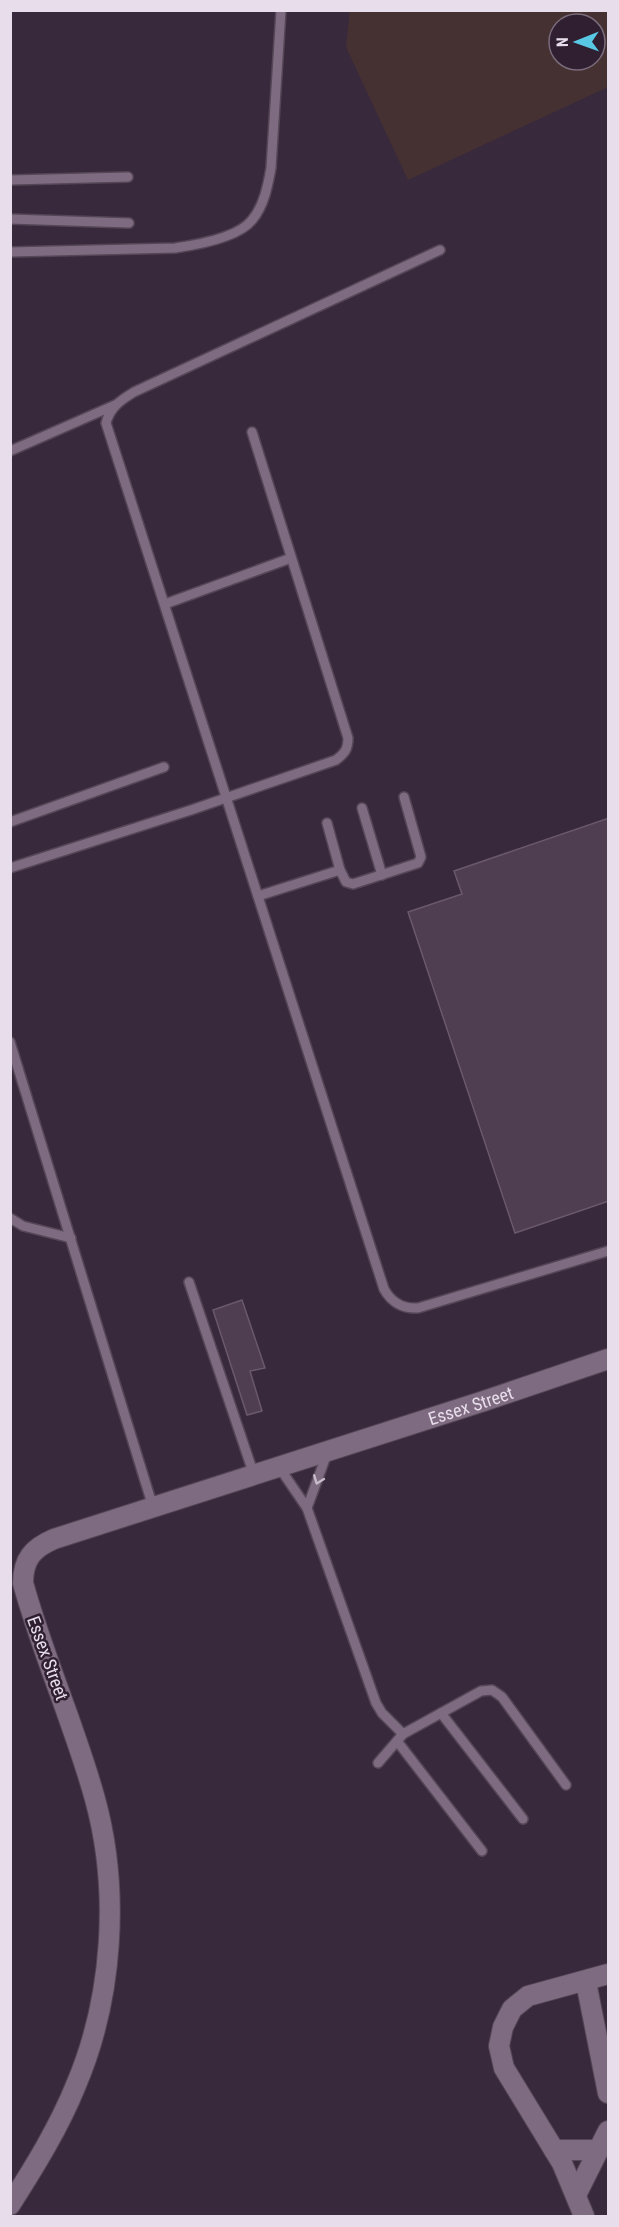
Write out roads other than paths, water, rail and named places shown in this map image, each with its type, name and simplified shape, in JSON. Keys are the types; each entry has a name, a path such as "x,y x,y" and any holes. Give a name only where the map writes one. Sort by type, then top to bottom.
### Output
{"street":[{"name":"Essex Street","path":"10,2205 58,2126 77,2084 90,2046 103,1987 109,1903 105,1847 95,1798 23,1583 24,1566 32,1551 42,1544 153,1507 609,1359"},
{"path":"584,2217 555,2150 504,2068 499,2046 503,2027 512,2009 528,1996 609,1974"},
{"path":"586,1982 609,2093"},
{"path":"576,2195 609,2131"},
{"path":"555,2150 599,2150"}],"lane":[{"path":"10,252 175,248 195,245 231,234 251,222 267,187 271,168 281,10"},
{"path":"10,180 128,177"},
{"path":"10,219 129,223"},
{"path":"10,451 117,404 145,387 440,250"},
{"path":"117,404 106,423 388,1297 405,1308 418,1308 609,1251"},
{"path":"10,868 336,760 344,754 348,747 348,738 252,432"},
{"path":"165,604 291,558"},
{"path":"10,822 164,767"},
{"path":"327,823 340,870 349,884 418,863 421,858 404,797"},
{"path":"362,808 382,875"},
{"path":"258,896 340,870"},
{"path":"10,1042 153,1507"},
{"path":"10,1218 24,1226 71,1238"},
{"path":"189,1282 254,1475"},
{"path":"307,1508 328,1451"},
{"path":"279,1467 307,1508 376,1703 482,1851"},
{"path":"378,1763 400,1737 481,1691 492,1690 502,1697 566,1785"},
{"path":"441,1713 523,1819"}]}
